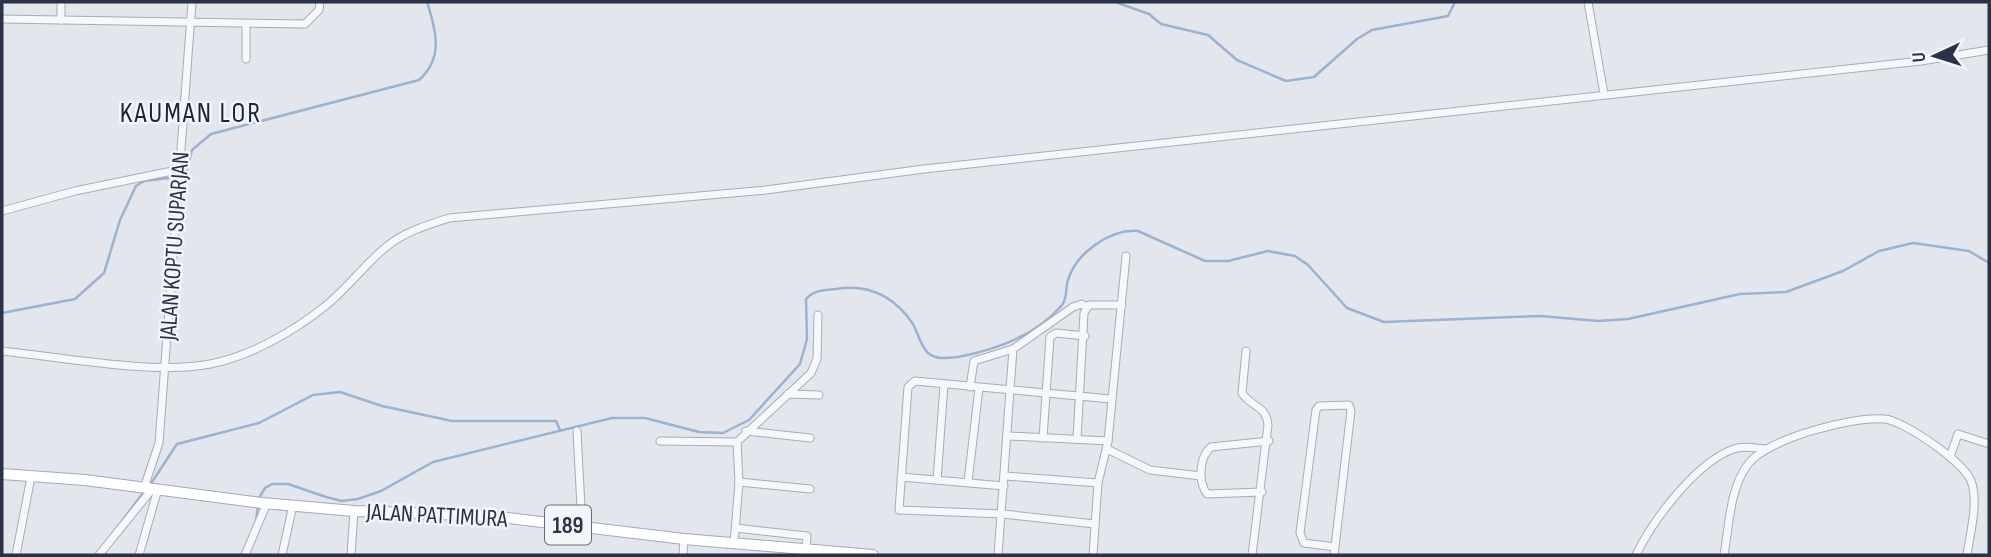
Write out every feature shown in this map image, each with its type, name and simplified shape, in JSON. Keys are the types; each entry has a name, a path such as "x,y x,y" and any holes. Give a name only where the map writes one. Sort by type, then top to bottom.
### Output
{"main road":[{"name":"JALAN PATTIMURA","path":"2,474 354,511 440,512 819,553 873,555"}],"street":[{"path":"61,2 61,20"},
{"name":"JALAN KOPTU SUPARJAN","path":"150,488 156,457 165,367 177,171 192,2"},
{"path":"2,19 305,24 319,10 320,2"},
{"path":"1588,2 1604,94"},
{"path":"246,24 246,59"},
{"path":"2,351 165,367 212,364 271,340 321,309 386,247 422,227 449,219 766,190 925,169 1989,50"},
{"path":"2,211 75,191 177,171"},
{"path":"1093,555 1098,483 1107,445 1126,256"},
{"path":"970,387 974,361 1013,349 1067,311 1082,304 1087,308"},
{"path":"1077,439 1085,336 1084,313 1087,308 1097,304 1122,305"},
{"path":"734,544 739,482 737,442 814,366 818,315"},
{"path":"1043,438 1052,335 1085,336"},
{"path":"998,555 1009,436 1013,349"},
{"path":"1246,351 1242,393 1267,414 1269,441 1252,555"},
{"path":"1095,524 1003,514 901,511 898,507 909,383 915,381 1111,399"},
{"path":"937,480 944,385"},
{"path":"968,482 979,388"},
{"path":"788,394 819,395"},
{"path":"1338,404 1349,405 1351,411 1335,551 1304,543 1300,533 1316,410 1322,405 1338,404"},
{"path":"1636,555 1672,502 1710,462 1739,447 1765,449 1856,421 1884,419 1899,423 1950,457 1966,473 1972,486 1967,555"},
{"path":"577,431 582,526"},
{"path":"746,431 810,438"},
{"path":"1950,457 1958,434 1989,444"},
{"path":"1009,436 1077,439 1107,445 1150,470 1200,476"},
{"path":"1262,492 1207,494 1200,476 1204,453 1211,447 1269,441"},
{"path":"660,442 737,442"},
{"path":"1724,555 1742,474 1765,449"},
{"path":"16,555 31,477"},
{"path":"901,477 1004,486"},
{"path":"1006,477 1098,483"},
{"path":"739,482 810,489"},
{"path":"99,555 150,488"},
{"path":"139,555 150,488"},
{"path":"245,555 261,502"},
{"path":"282,555 293,505"},
{"path":"351,555 354,511"},
{"path":"736,528 807,536 806,550"},
{"path":"683,555 684,539"}],"waterway":[{"path":"2,313 75,299 104,273 120,220 136,186 144,181 185,176 192,150 211,134 419,80 427,71 435,53 435,33 427,2"},
{"path":"1115,2 1149,14 1161,24 1208,35 1237,60 1286,81 1314,77 1357,39 1372,30 1448,16 1455,2"},
{"path":"259,498 265,488 272,484 288,484 342,501 358,499 381,491 433,462 612,418 645,418 699,432 723,433 749,420 800,364 807,339 806,299 812,294 823,290 848,288 879,294 906,314 928,353 938,358 958,357 1014,340 1040,325 1062,305 1072,270 1086,252 1106,239 1127,231 1138,231 1205,261 1228,261 1268,251 1295,256 1308,265 1347,308 1384,322 1540,316 1598,321 1628,319 1740,294 1786,292 1843,271 1879,251 1913,243 1969,251 1989,263"},
{"path":"150,485 177,444 259,423 313,395 340,392 382,406 452,421 556,421 560,430"},
{"path":"116,529 143,493"},
{"path":"256,522 258,504"}],"district":[{"name":"KAUMAN LOR","path":"191,112"}]}
